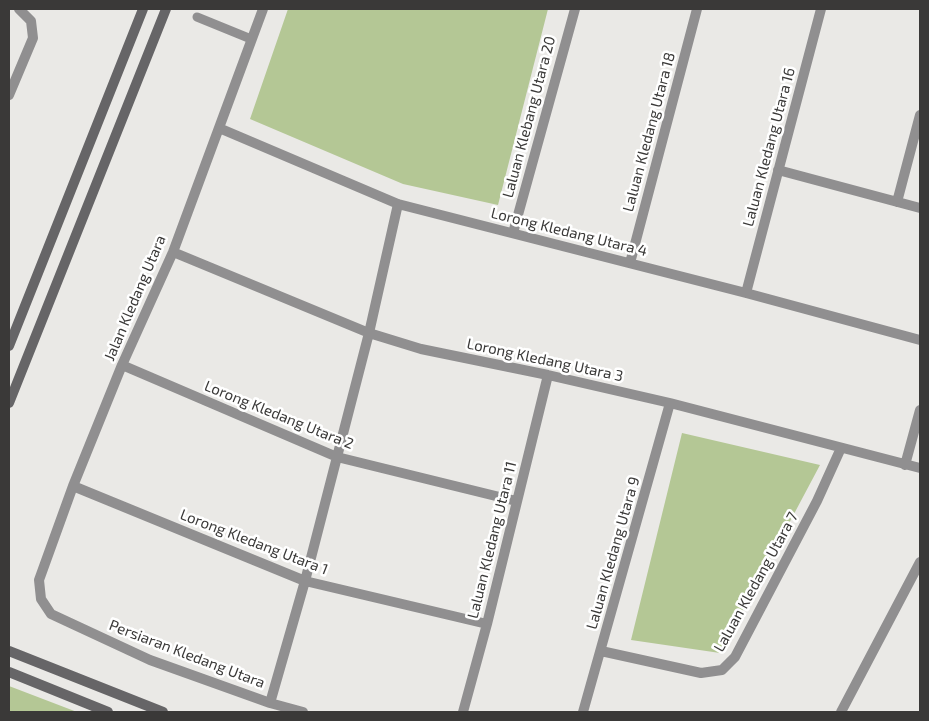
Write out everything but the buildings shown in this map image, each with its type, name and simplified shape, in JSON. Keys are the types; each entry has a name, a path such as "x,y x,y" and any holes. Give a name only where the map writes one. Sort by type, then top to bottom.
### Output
{"main road":[{"path":"9,346 143,9"},
{"path":"9,403 166,9"},
{"path":"9,651 163,712"},
{"path":"9,672 108,712"}],"street":[{"path":"9,95 32,38 31,21 19,9"},
{"name":"Jalan Kledang Utara","path":"41,599 39,580 73,486 122,365 172,252 263,9"},
{"name":"Laluan Klebang Utara 20","path":"513,233 575,9"},
{"name":"Laluan Kledang Utara 18","path":"630,263 697,9"},
{"name":"Laluan Kledang Utara 16","path":"746,292 821,9"},
{"path":"897,202 920,115"},
{"name":"Lorong Kledang Utara 4","path":"218,128 398,204 746,292 920,340"},
{"path":"778,170 920,208"},
{"path":"270,703 305,581 337,457 398,204"},
{"name":"Lorong Kledang Utara 3","path":"172,252 368,333 422,349 670,402 920,468"},
{"name":"Lorong Kledang Utara 2","path":"122,365 337,457 516,501"},
{"name":"Laluan Kledang Utara 11","path":"463,712 487,624 548,375"},
{"name":"Laluan Kledang Utara 9","path":"583,712 670,402"},
{"path":"905,465 920,410"},
{"name":"Laluan Kledang Utara 7","path":"601,651 701,673 722,670 735,657 817,501 841,448"},
{"name":"Lorong Kledang Utara 1","path":"73,486 305,581 487,624"},
{"path":"841,712 920,562"},
{"name":"Persiaran Kledang Utara","path":"41,599 50,614 141,656 270,703 303,712"}],"lane":[{"path":"197,17 252,40"}],"green space":[{"path":"288,9 548,9 498,205 403,184 250,119"},
{"path":"682,433 820,465 720,653 631,640"},
{"path":"9,686 77,712 9,712"}]}
